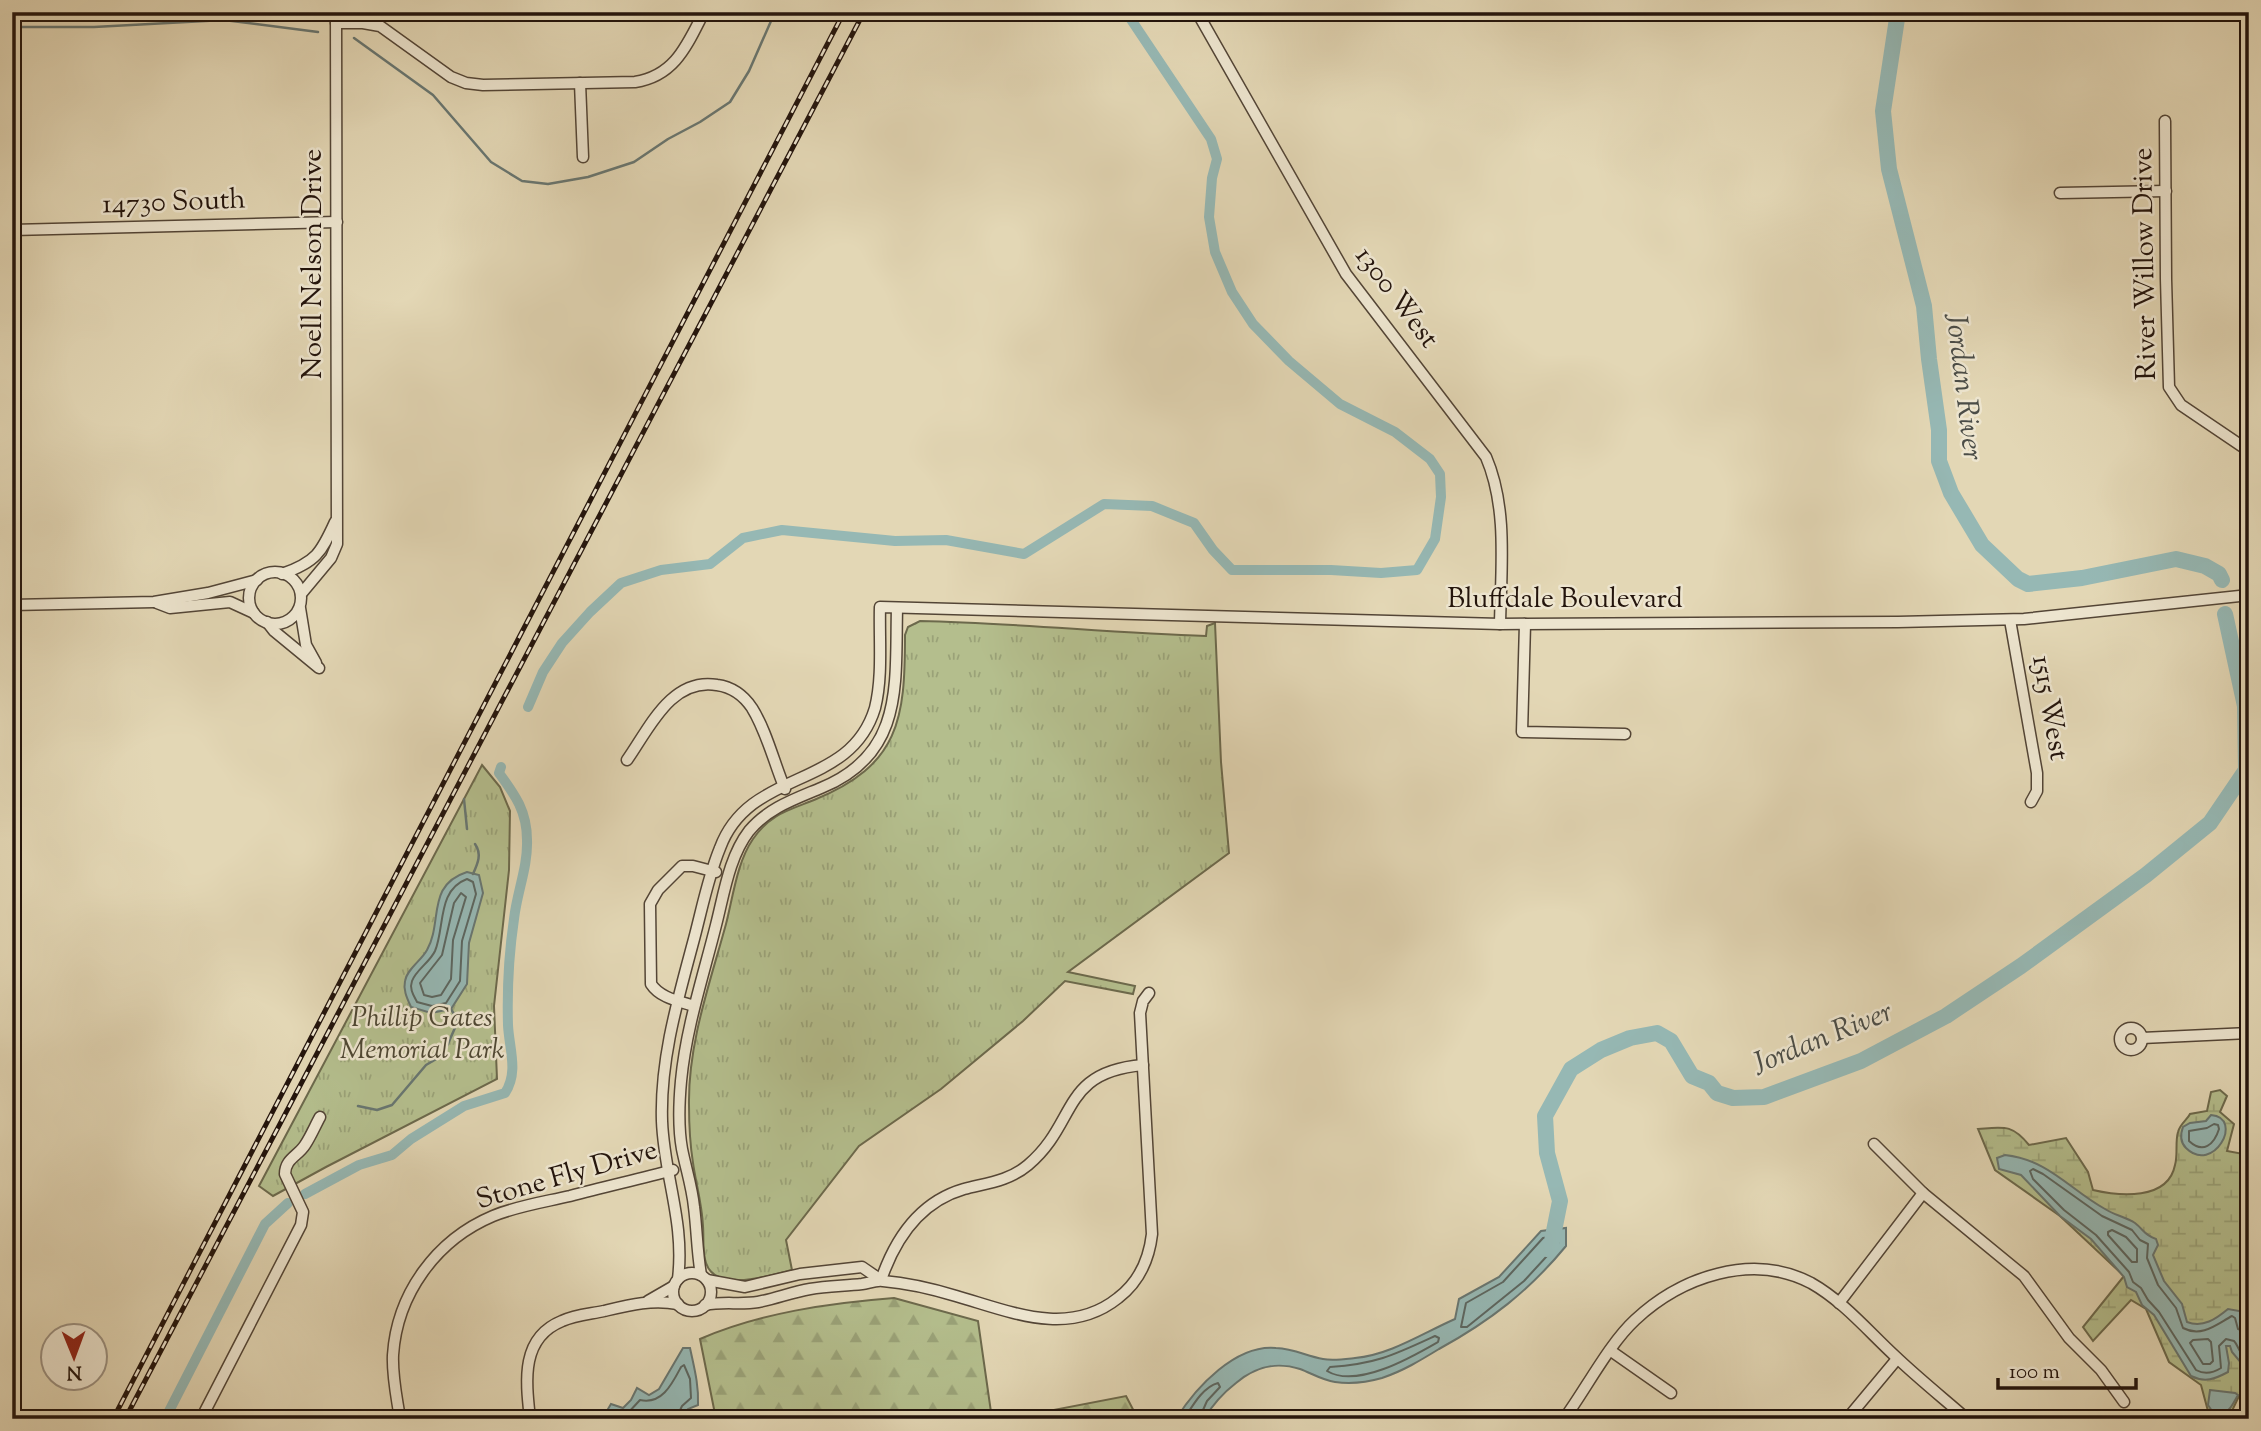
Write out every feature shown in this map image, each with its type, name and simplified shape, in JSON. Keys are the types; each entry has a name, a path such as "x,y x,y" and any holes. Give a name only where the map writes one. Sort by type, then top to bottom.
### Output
{"street":[{"path":"336,18 380,26 445,74 466,83 483,85 635,82 664,72 681,56 704,12"},
{"name":"1300 West","path":"1197,12 1346,274 1486,457 1498,492 1500,513 1500,624"},
{"name":"Noell Nelson Drive","path":"301,594 331,558 337,544 336,18"},
{"path":"580,83 583,157"},
{"name":"River Willow Drive","path":"2165,121 2169,387 2181,405 2249,451"},
{"path":"2060,193 2166,191"},
{"name":"14730 South","path":"12,230 337,222"},
{"name":"Noell Nelson Drive","path":"282,574 307,565 316,558 337,516"},
{"path":"12,605 154,602 220,590 257,580 268,574 282,574 293,580 301,594 300,608 306,645 318,668 254,612 230,602 170,608 154,602"},
{"path":"254,612 249,595 257,580"},
{"name":"Bluffdale Boulevard","path":"783,785 839,759 856,743 867,726 875,707 878,689 880,607 1500,624 2010,620 2247,595"},
{"path":"267,622 287,622 300,608"},
{"path":"705,1305 711,1290 704,1278 680,1132 679,1102 683,1061 695,1006 729,876 737,851 747,834 769,812 831,784 855,769 872,752 884,733 892,713 895,689 897,608"},
{"name":"1515 West","path":"2010,620 2038,773 2037,791 2031,802"},
{"path":"1525,624 1522,732 1625,734"},
{"path":"627,760 675,695 700,684 720,685 739,694 753,710 790,801"},
{"path":"678,1304 673,1295 680,1255 678,1221 663,1135 667,1045 712,871 724,837 739,816 758,799 783,785"},
{"path":"695,1006 659,993 651,984 650,904 658,890 682,866 693,866 729,876"},
{"path":"530,1419 527,1366 531,1351 546,1330 566,1319 649,1301 678,1304 691,1310 718,1302 757,1302 810,1289 881,1280 939,1291 1002,1311 1042,1318 1068,1318 1108,1306 1135,1281 1145,1265 1152,1234 1140,1013 1140,1007 1149,993"},
{"path":"2142,1038 2249,1033"},
{"path":"881,1280 900,1237 927,1208 955,1192 999,1181 1018,1172 1042,1152 1071,1102 1085,1085 1114,1069 1143,1065"},
{"path":"201,1419 301,1225 303,1212 285,1174 285,1167 303,1148 320,1117"},
{"path":"1874,1144 1923,1193 2024,1276 2069,1338 2101,1370 2124,1402"},
{"name":"Stone Fly Drive","path":"400,1419 393,1365 401,1314 418,1277 448,1243 469,1228 507,1211 686,1167"},
{"path":"1839,1303 1923,1193"},
{"path":"649,1301 689,1273 739,1286 752,1286 800,1273 862,1267 881,1280"},
{"path":"1563,1419 1634,1321 1661,1300 1717,1273 1741,1269 1768,1269 1797,1276 1813,1284 1839,1303 1967,1419"},
{"path":"1611,1350 1671,1393"},
{"path":"1847,1419 1898,1359"}],"green space":[{"path":"920,621 1206,636 1207,626 1215,623 1221,762 1229,853 1068,972 1135,986 1133,994 1065,981 1023,1021 941,1089 859,1146 786,1240 792,1270 745,1280 721,1278 712,1272 704,1254 702,1218 690,1141 690,1082 701,1013 739,869 753,839 766,824 780,814 843,786 881,755 892,736 899,715 905,665 905,635 908,627"},
{"name":"Phillip Gates Memorial Park","path":"482,765 500,787 510,811 509,870 494,1006 497,1079 273,1196 259,1186"},
{"path":"2220,1090 2227,1096 2220,1112 2234,1124 2227,1151 2249,1155 2249,1208 2245,1216 2249,1224 2249,1375 2231,1413 2213,1419 2201,1385 2169,1362 2146,1309 2131,1300 2093,1341 2083,1327 2124,1276 2060,1216 1995,1170 1978,1129 2007,1128 2018,1133 2029,1145 2066,1138 2088,1172 2093,1190 2116,1194 2141,1193 2163,1185 2171,1177 2180,1127 2190,1114 2207,1111 2211,1092"},
{"path":"894,1298 978,1321 992,1419 716,1419 700,1339 771,1316 845,1303"},
{"path":"1126,1396 1138,1419 1007,1419"}],"water":[{"path":"467,872 479,875 483,893 469,943 467,984 451,1009 431,1013 411,1007 405,991 406,977 432,939 438,905 446,886 454,878"},
{"path":"2211,1115 2221,1118 2225,1125 2225,1134 2215,1150 2206,1155 2196,1154 2183,1143 2183,1127 2190,1123 2206,1121"},
{"path":"2005,1155 2046,1169 2092,1201 2135,1223 2156,1239 2158,1245 2153,1255 2164,1281 2182,1304 2187,1322 2204,1323 2228,1309 2245,1312 2243,1324 2249,1327 2249,1364 2242,1364 2230,1346 2226,1346 2228,1372 2210,1379 2191,1376 2154,1315 2142,1305 2136,1292 2127,1287 2124,1277 2091,1239 2060,1216 2021,1175 1999,1169 1997,1158"},
{"path":"1566,1228 1566,1246 1523,1291 1475,1327 1405,1369 1377,1379 1347,1383 1330,1381 1291,1367 1266,1367 1243,1377 1231,1387 1204,1419 1176,1419 1206,1381 1232,1360 1246,1353 1276,1348 1327,1360 1368,1356 1394,1348 1455,1319 1459,1299 1499,1277 1541,1231"},
{"path":"683,1348 690,1348 698,1405 688,1409 683,1419 607,1419 605,1414 611,1404 623,1408 637,1388 649,1395 659,1389"},
{"path":"2210,1390 2238,1395 2227,1411 2214,1414 2208,1405"}],"waterway":[{"path":"354,38 433,95 491,162 522,181 548,184 588,177 634,162 730,102 749,71 775,12"},
{"path":"528,707 543,672 562,643 621,583 661,570 710,564 743,538 782,530 895,541 946,540 1024,554 1104,504 1152,506 1194,523 1213,550 1232,570 1381,573 1417,570 1435,539 1441,497 1440,474 1430,459 1395,432 1340,404 1289,361 1253,324 1232,292 1215,252 1209,217 1212,178 1217,159 1211,139 1126,12"},
{"name":"Jordan River","path":"1898,12 1883,111 1889,169 1924,306 1939,430 1939,461 1951,493 1982,545 2018,579 2028,584 2082,578 2176,559 2205,566 2219,574 2222,580"},
{"path":"12,27 94,27 224,20 318,32"},
{"name":"Jordan River","path":"1547,1249 1551,1246 1560,1201 1547,1153 1545,1116 1571,1069 1601,1050 1630,1038 1657,1033 1671,1041 1692,1076 1709,1083 1717,1093 1733,1098 1764,1097 1861,1061 1946,1016 2021,966 2146,875 2210,823 2246,770 2245,706 2225,614"},
{"path":"305,1194 359,1165 392,1155 411,1139 464,1106 505,1093 509,1085 512,1060 508,1025 508,985 515,909 526,860 527,840 525,820 515,796 499,773 501,767"},
{"path":"464,799 467,829"},
{"path":"473,874 479,855 475,844"},
{"path":"358,1106 377,1110 392,1105 426,1065 443,1055 458,1021 451,1009"},
{"path":"165,1419 265,1224 288,1203"}],"railway":[{"path":"113,1419 844,12"},
{"path":"125,1419 864,12"}]}
